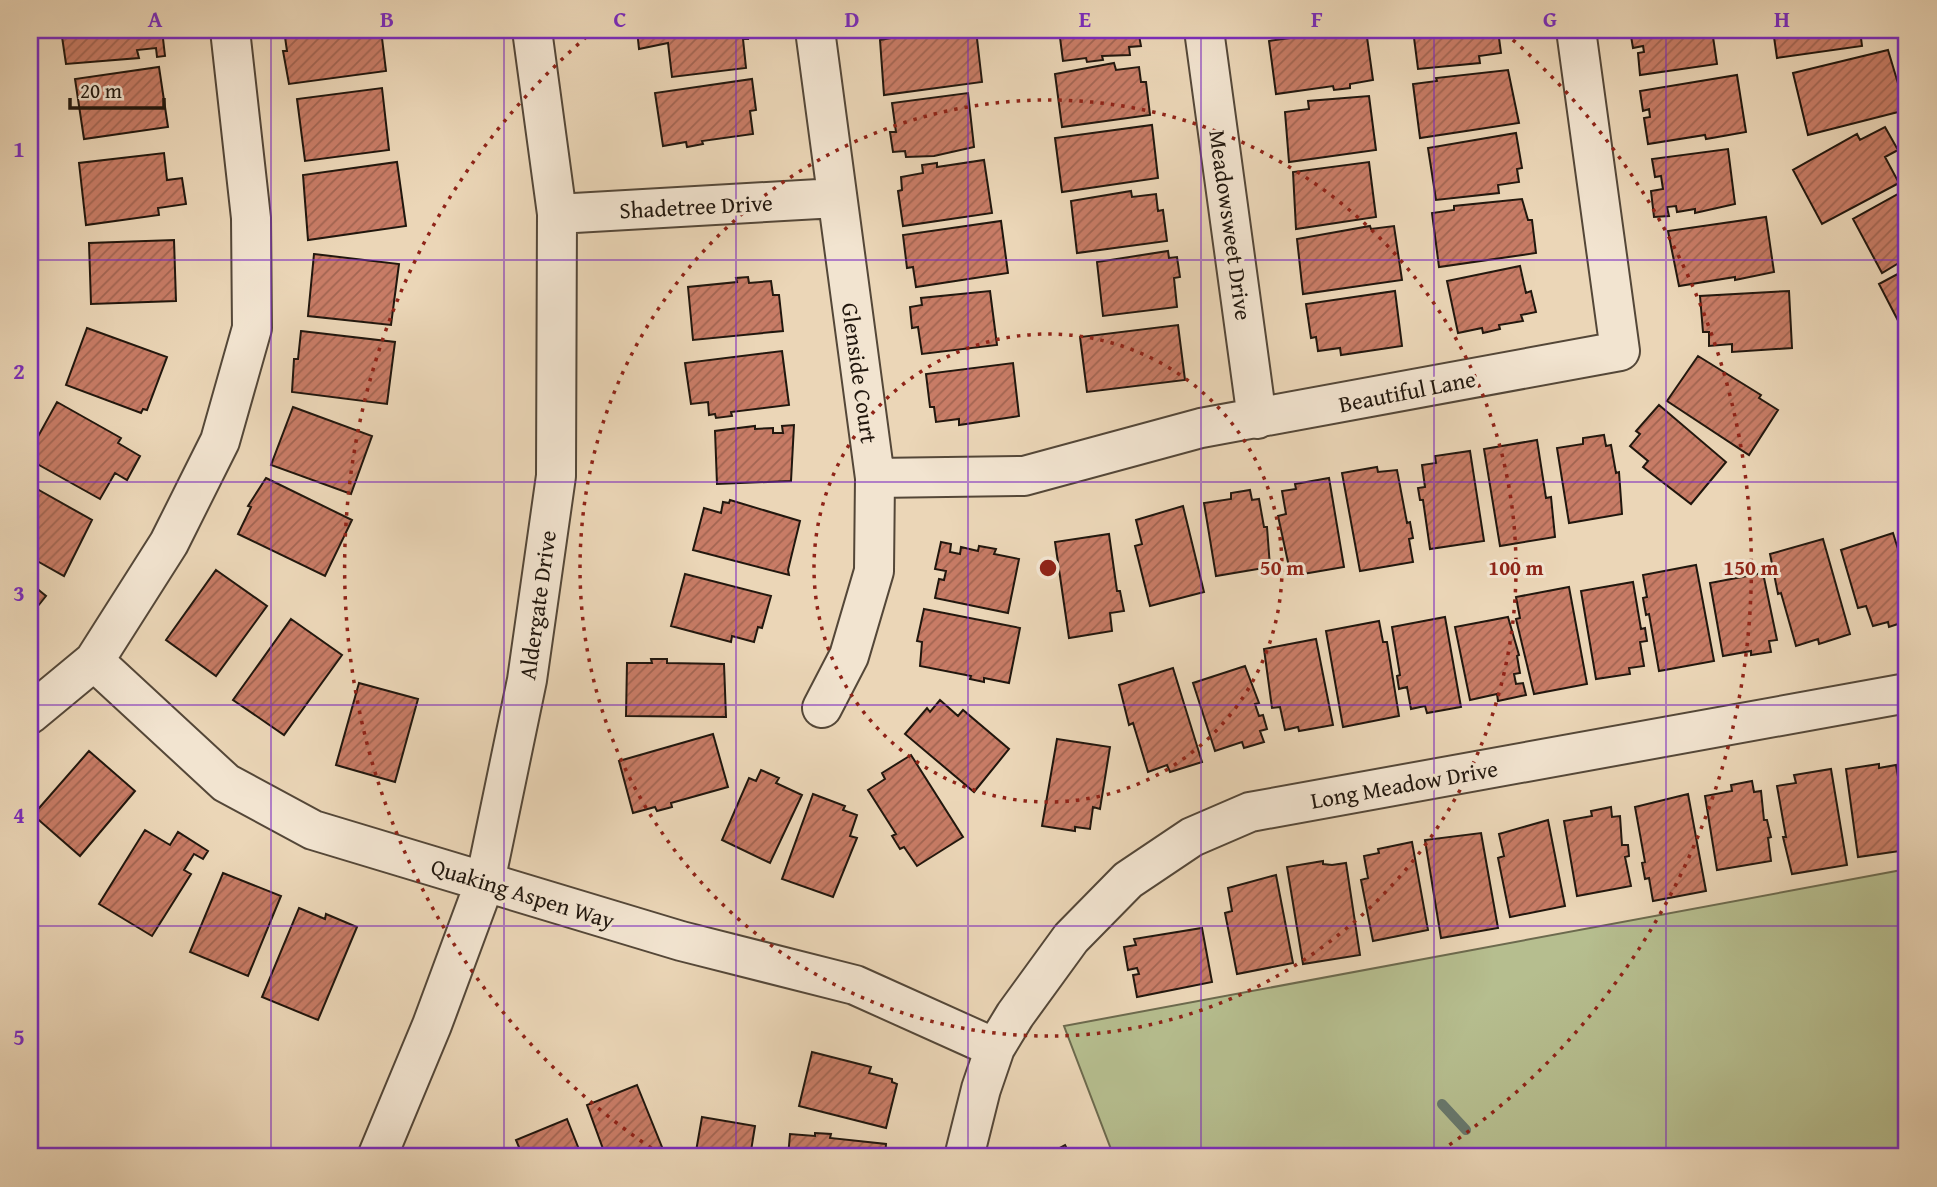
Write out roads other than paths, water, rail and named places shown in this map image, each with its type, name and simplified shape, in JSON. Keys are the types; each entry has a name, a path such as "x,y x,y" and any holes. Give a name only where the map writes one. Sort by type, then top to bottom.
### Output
{"street":[{"path":"30,714 94,661 169,543 220,441 252,328 251,218 230,30"},
{"name":"Aldergate Drive","path":"377,1157 432,1025 485,882 527,680 556,476 557,214 532,30"},
{"name":"Glenside Court","path":"815,30 875,478 874,571 849,656 822,708"},
{"name":"Meadowsweet Drive","path":"1205,30 1257,419"},
{"name":"Beautiful Lane","path":"875,478 1024,476 1201,428 1620,351 1576,30"},
{"name":"Shadetree Drive","path":"557,214 836,198"},
{"name":"Quaking Aspen Way","path":"94,661 226,783 313,830 681,941 855,985 995,1048"},
{"name":"Long Meadow Drive","path":"964,1157 981,1089 995,1048 1015,1015 1072,938 1128,880 1192,837 1250,812 1907,693"}],"waterway":[{"path":"1442,1104 1466,1130"}]}
